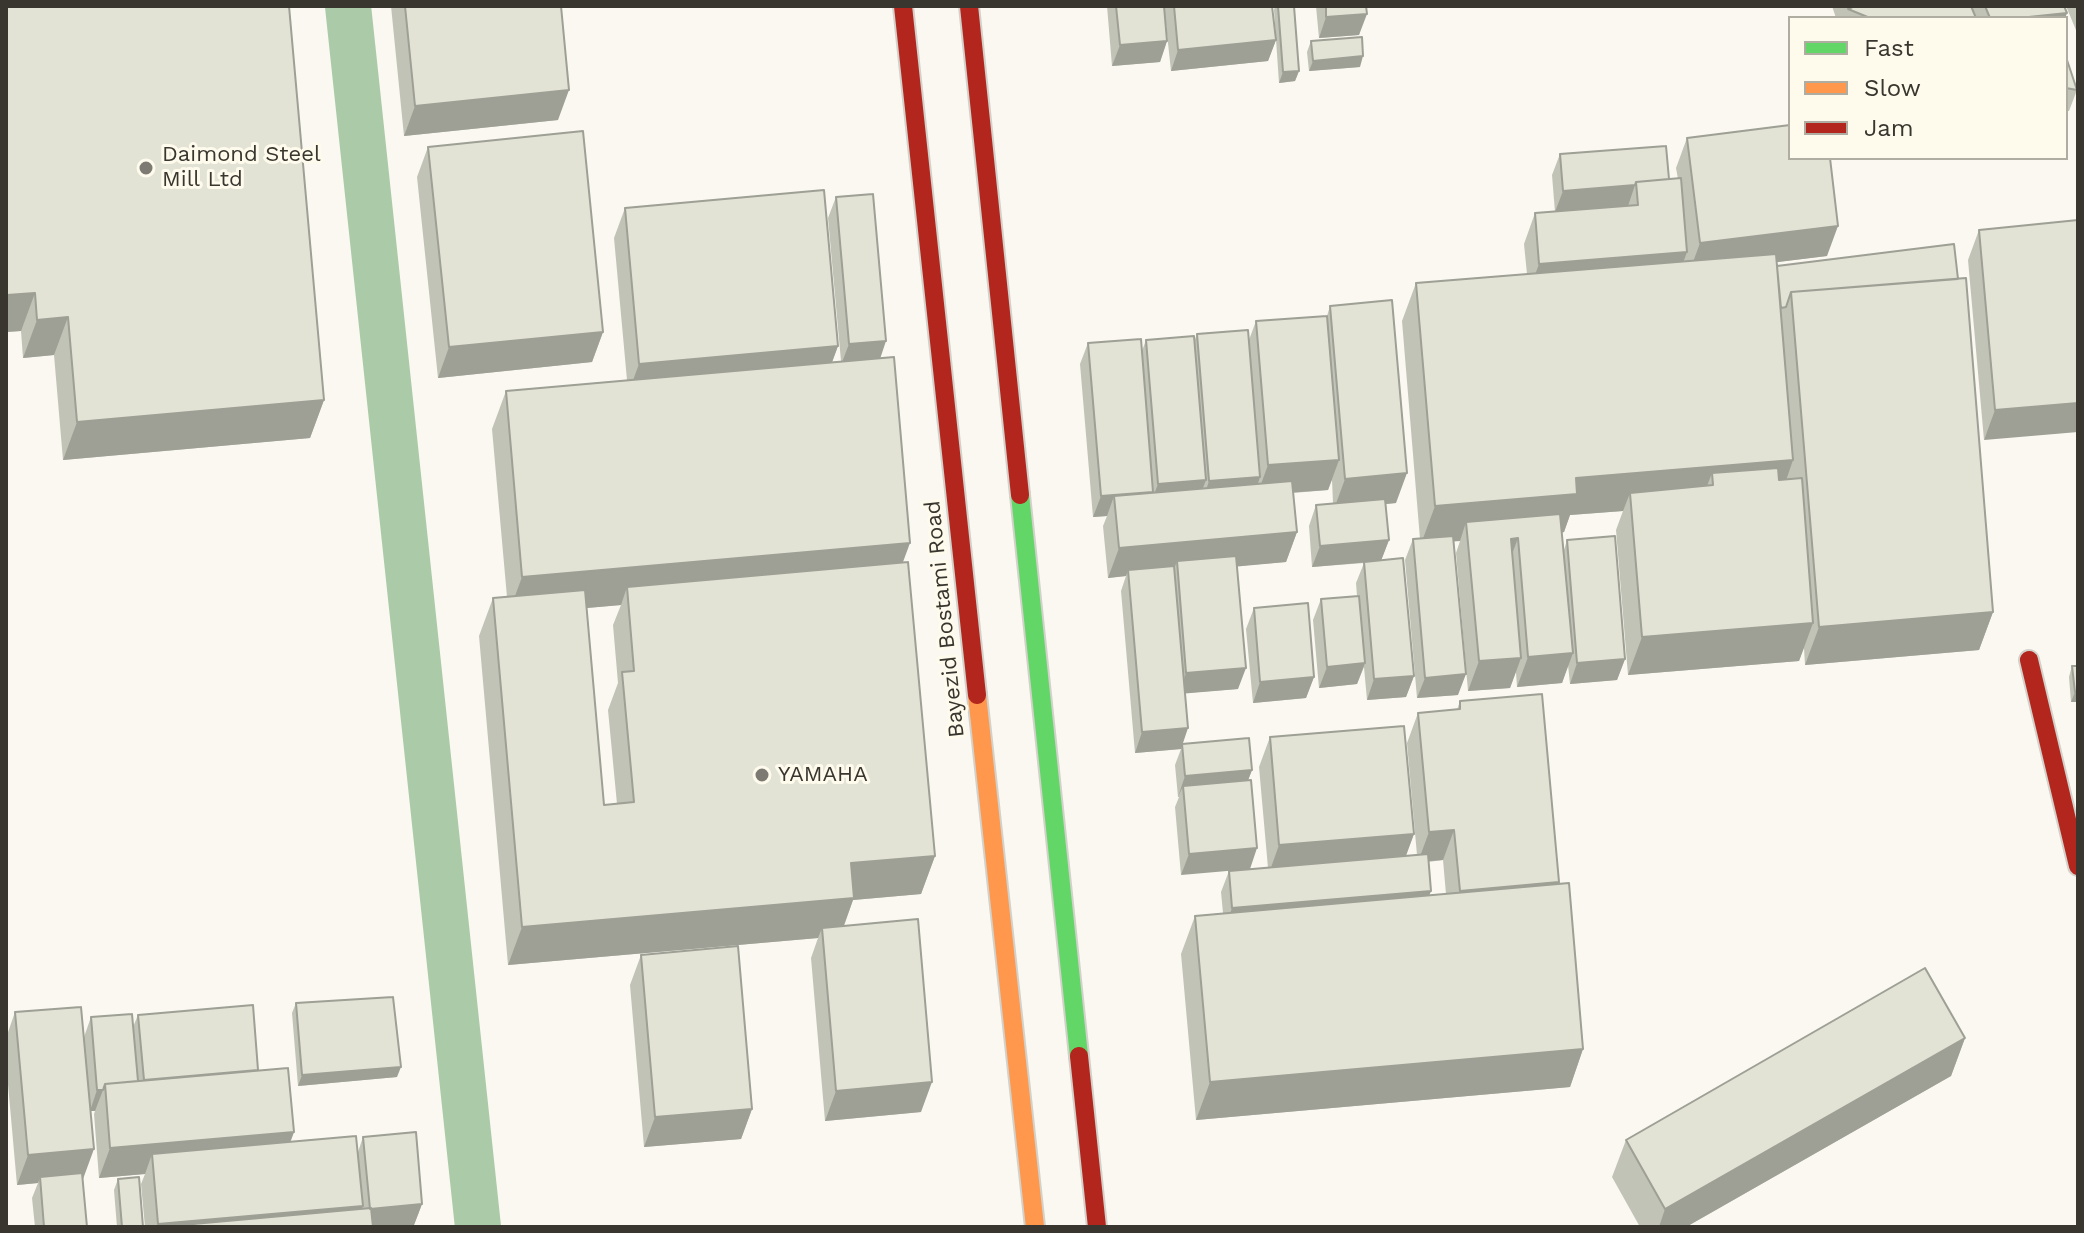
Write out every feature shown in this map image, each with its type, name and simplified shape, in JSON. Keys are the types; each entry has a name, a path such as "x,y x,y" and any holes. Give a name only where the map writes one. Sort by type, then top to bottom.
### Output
{"main road":[{"name":"Bayezid Bostami Road","path":"903,6 1035,1227"},
{"path":"969,6 1097,1227"},
{"path":"2029,660 2078,866"}],"building":[{"name":"Daimond Steel Mill Ltd","path":"6,6 289,6 324,400 77,422 68,317 37,320 35,293 7,295"},
{"path":"405,6 561,6 569,90 415,106"},
{"path":"1116,6 1164,6 1167,41 1120,45"},
{"path":"1174,6 1272,6 1276,40 1178,50"},
{"path":"1278,6 1294,6 1299,71 1283,72"},
{"path":"1326,6 1366,6 1367,14 1326,17"},
{"path":"1855,6 1971,6 1975,16 1865,16 1848,9"},
{"path":"1985,6 2064,6 2067,13 2038,16 1989,16"},
{"path":"1362,37 1363,56 1313,61 1311,41"},
{"path":"2068,63 2077,90 2068,88"},
{"path":"1788,125 1788,160 1830,160 1838,226 1700,243 1687,138"},
{"path":"583,131 603,332 449,347 428,147"},
{"path":"1666,146 1669,179 1563,191 1560,154"},
{"path":"1681,178 1687,252 1539,264 1535,213 1638,205 1636,182"},
{"path":"824,190 838,346 639,364 625,208"},
{"path":"873,194 886,341 849,344 836,197"},
{"path":"2078,220 2078,403 1995,410 1979,230"},
{"path":"1954,244 1958,279 1791,292 1786,307 1781,308 1777,266"},
{"path":"1776,254 1793,460 1576,478 1577,494 1435,506 1416,283"},
{"path":"1966,278 1993,612 1819,627 1791,292"},
{"path":"1392,300 1407,473 1345,479 1330,306"},
{"path":"1327,316 1339,460 1268,465 1256,321"},
{"path":"1248,330 1260,477 1209,481 1197,334"},
{"path":"1194,336 1206,480 1158,484 1146,340"},
{"path":"1141,339 1153,492 1101,496 1088,343"},
{"path":"894,357 910,543 522,577 506,391"},
{"path":"1778,468 1779,480 1802,478 1813,623 1642,637 1630,493 1713,485 1712,473"},
{"path":"1292,481 1297,532 1119,548 1114,496"},
{"path":"1385,499 1389,540 1320,546 1316,505"},
{"path":"1560,514 1573,653 1528,657 1518,538 1511,539 1521,658 1479,661 1466,522"},
{"path":"1453,536 1466,674 1425,678 1413,539"},
{"path":"1615,536 1625,659 1577,663 1567,540"},
{"path":"1236,556 1246,668 1186,673 1177,561"},
{"path":"1403,558 1414,676 1374,679 1364,562"},
{"name":"YAMAHA","path":"908,562 935,856 851,863 854,898 522,927 493,598 585,590 604,805 634,802 622,672 634,671 627,587"},
{"path":"1174,566 1188,728 1142,732 1128,570"},
{"path":"1359,596 1365,663 1327,667 1321,599"},
{"path":"1308,603 1314,677 1260,682 1254,608"},
{"path":"2072,666 2078,666 2078,691 2075,692"},
{"path":"1542,694 1559,882 1460,891 1454,830 1429,832 1418,713 1460,709 1460,701"},
{"path":"1404,726 1414,834 1279,845 1270,737"},
{"path":"1249,738 1252,770 1185,776 1182,744"},
{"path":"1251,780 1257,848 1189,854 1183,786"},
{"path":"1428,854 1431,891 1232,908 1229,871"},
{"path":"1569,883 1583,1049 1210,1082 1195,916"},
{"path":"918,919 932,1082 836,1091 822,928"},
{"path":"738,946 752,1109 655,1117 641,955"},
{"path":"1925,968 1965,1038 1665,1209 1626,1140"},
{"path":"393,997 401,1067 302,1075 296,1003"},
{"path":"253,1005 258,1070 144,1080 138,1015"},
{"path":"81,1007 94,1149 28,1155 15,1012"},
{"path":"132,1014 138,1081 105,1084 103,1090 97,1090 91,1017"},
{"path":"288,1068 294,1132 110,1148 105,1084"},
{"path":"416,1132 422,1204 370,1209 363,1137"},
{"path":"356,1136 363,1206 158,1224 152,1154"},
{"path":"82,1173 87,1227 44,1227 40,1177"},
{"path":"139,1177 143,1227 122,1227 118,1179"},
{"path":"371,1208 373,1227 160,1227"}],"waterway":[{"path":"348,6 478,1227"}],"traffic: fast":[{"path":"1020,495 1079,1056"}],"traffic: slow":[{"path":"977,695 1035,1227"}],"traffic: jam":[{"path":"903,6 977,695"},
{"path":"969,6 1020,495"},
{"path":"2029,660 2078,866"},
{"path":"1079,1056 1097,1227"}],"place":[{"name":"Daimond Steel Mill Ltd","path":"146,168"},
{"name":"YAMAHA","path":"762,775"}]}
